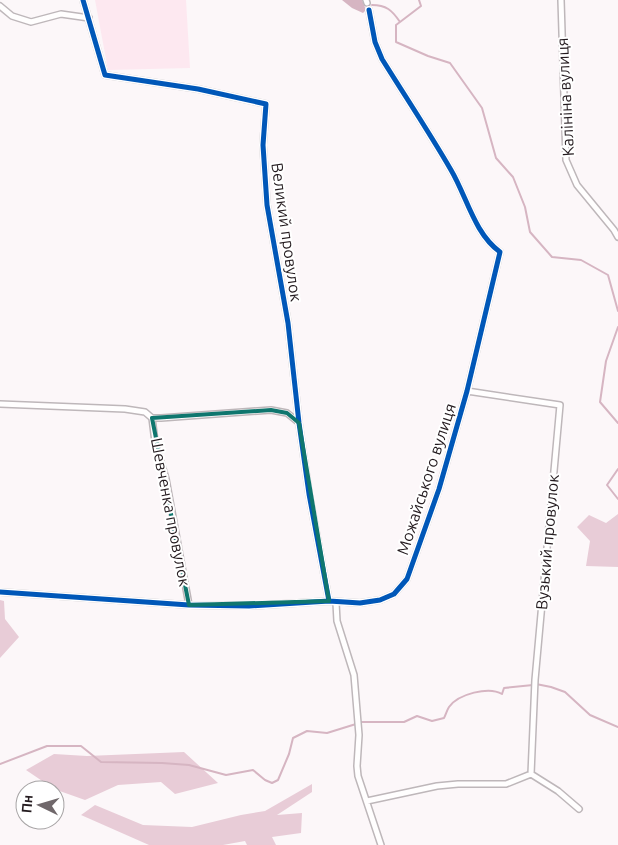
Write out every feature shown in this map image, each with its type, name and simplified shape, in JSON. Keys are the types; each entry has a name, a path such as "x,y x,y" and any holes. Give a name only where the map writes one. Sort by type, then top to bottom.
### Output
{"street":[{"name":"Великий провулок","path":"83,0 105,75 198,89 266,104 263,145 268,205 288,323 309,494 329,601"},
{"name":"Калініна вулиця","path":"561,0 566,160 577,185 618,237"},
{"path":"0,6 12,16 31,22 61,14 89,18"},
{"name":"Можайського вулиця","path":"0,592 190,606 249,606 329,601 336,603 360,603 380,600 394,594 407,579 438,489 467,390 500,252 490,244 476,222 452,171 382,59 375,42 369,10"},
{"name":"Вузький провулок","path":"467,390 560,405 535,680 531,774"},
{"path":"0,404 124,409 145,412 152,418 179,418 271,410 287,413 299,423"},
{"name":"Шевченка провулок","path":"152,418 155,442 166,480 190,606"},
{"path":"336,603 337,621 354,675 359,735 357,766 364,795 381,845"},
{"path":"367,801 437,786 506,784 531,774 558,791 579,809"}],"highlighted area":[{"path":"271,410 287,413 299,423 329,601 189,605 152,418"}],"shaded area":[{"path":"95,0 186,0 190,68 108,70"},
{"path":"342,0 362,0 366,10 363,13 352,8"},
{"path":"618,514 618,567 586,566 590,541 577,527 589,515 606,523"},
{"path":"0,600 4,601 5,619 19,637 0,658"},
{"path":"184,752 218,783 175,794 161,782 118,785 85,800 65,793 65,780 41,780 26,770 54,754 87,756"},
{"path":"312,784 312,792 277,815 302,813 301,833 272,837 276,845 247,845 245,841 223,845 149,845 81,815 95,805 143,825 192,827 265,811"}],"waterway":[{"path":"400,22 421,6 419,0"},
{"path":"372,5 388,9 400,22 396,25 396,42 450,63 482,108 496,158 513,177 525,207 530,232 552,257 581,260 608,275 618,311"},
{"path":"618,327 606,361 600,402 618,423"},
{"path":"618,469 607,485 618,499"},
{"path":"536,684 565,692 590,715 618,727"},
{"path":"361,722 404,722 417,716 432,721 444,718 453,702 466,695 482,691 502,694 504,688 533,685"},
{"path":"0,764 47,746 81,746 101,762 189,765 226,775 253,770 272,783 278,780 289,754 293,738 307,731 327,733 356,724"}],"cycle path":[{"path":"83,0 105,75 198,89 266,104 263,145 267,205 288,323 309,494 329,601"},
{"path":"0,592 189,605 249,606 329,601 360,603 380,600 394,594 407,579 439,489 467,391 500,252 491,244 477,225 457,180 382,59 375,42 369,10"}]}
